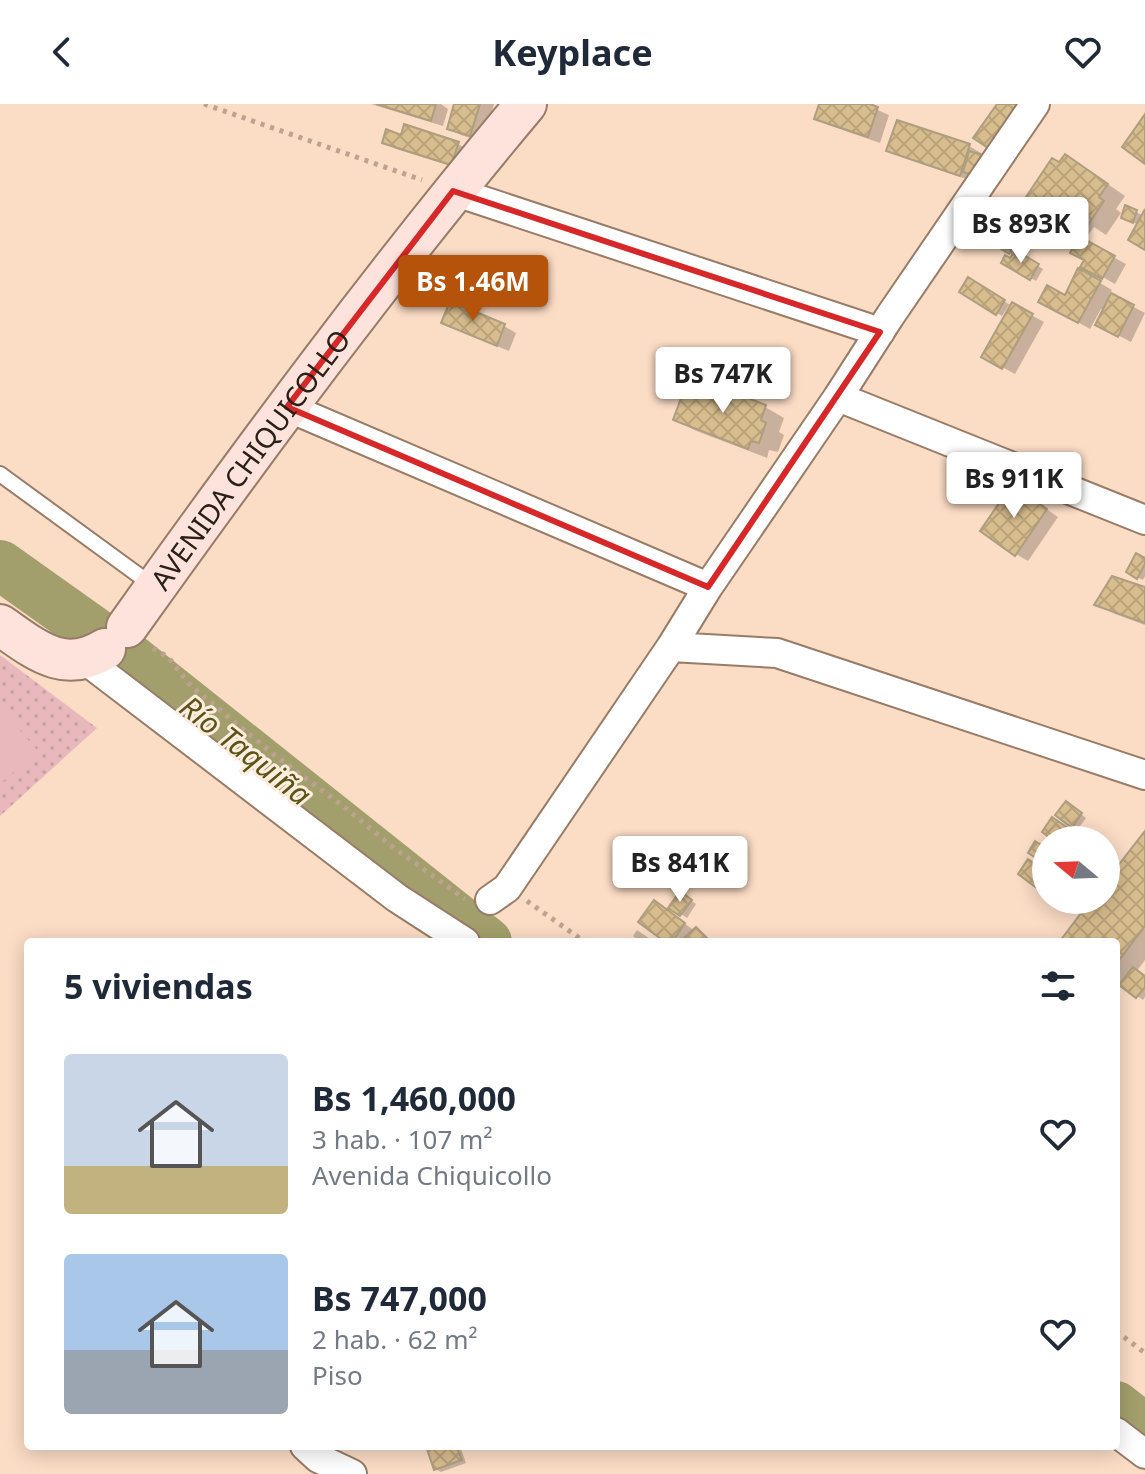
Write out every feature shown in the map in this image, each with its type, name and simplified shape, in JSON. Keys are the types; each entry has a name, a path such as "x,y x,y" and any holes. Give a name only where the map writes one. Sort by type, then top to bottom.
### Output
{"main road":[{"name":"AVENIDA CHIQUICOLLO","path":"105,645 156,588 287,407 453,191 526,104"},
{"path":"0,625 53,659 70,661 105,645"}],"street":[{"path":"498,894 671,647 708,587 1035,104"},
{"path":"453,191 880,332"},
{"path":"838,397 1145,520"},
{"path":"287,407 708,587"},
{"path":"105,645 397,898 459,938"},
{"path":"671,647 777,653 1145,775"},
{"path":"1120,1435 1145,1454"},
{"path":"309,1450 318,1458 352,1474"}],"lane":[{"path":"0,474 156,588"}],"path":[{"path":"204,104 453,191"},
{"path":"105,645 142,640 168,657 191,686 277,757 463,899 498,894 578,938"},
{"path":"1120,1334 1145,1353"}],"highlighted area":[{"path":"453,191 880,332 708,587 287,407"}],"shaded area":[{"path":"0,655 97,728 0,816"},
{"path":"0,707 38,751 0,784"}],"building":[{"path":"376,104 436,104 431,121"},
{"path":"454,104 480,104 470,136 447,129"},
{"path":"819,104 870,104 878,107 868,137 814,119"},
{"path":"997,104 1019,104 988,148 973,138"},
{"path":"1145,114 1145,164 1122,147"},
{"path":"897,120 970,144 960,176 886,151"},
{"path":"404,124 459,142 451,165 382,143 386,129 401,135"},
{"path":"969,151 983,155 977,176 963,172"},
{"path":"1065,154 1108,184 1099,197 1104,201 1087,226 1075,218 1067,229 1024,200 1052,158 1059,162"},
{"path":"1125,205 1137,210 1133,223 1121,218"},
{"path":"1000,209 1027,226 1009,254 982,237"},
{"path":"1145,209 1145,250 1128,240"},
{"path":"1079,236 1115,256 1102,279 1080,267 1084,260 1070,253"},
{"path":"1015,250 1039,264 1030,280 1001,263 1005,255 1010,258"},
{"path":"1078,268 1101,281 1078,323 1038,302 1047,285 1065,295"},
{"path":"968,277 1005,300 996,315 959,292"},
{"path":"1111,293 1134,305 1118,337 1095,325"},
{"path":"450,301 505,324 497,346 441,323"},
{"path":"1012,302 1033,314 1002,369 981,357"},
{"path":"707,382 766,405 761,420 766,423 759,443 751,441 748,449 673,420 684,390 701,397"},
{"path":"1012,484 1047,509 1015,556 980,531"},
{"path":"1136,553 1145,558 1137,579 1126,572"},
{"path":"1112,576 1145,587 1145,623 1094,605"},
{"path":"1066,801 1082,813 1073,826 1055,815"},
{"path":"1052,817 1065,826 1046,826"},
{"path":"1145,831 1145,926 1120,959 1120,938 1062,938 1080,914 1120,914 1120,863"},
{"path":"1028,859 1032,862 1032,884 1018,874"},
{"path":"680,891 692,900 680,916 668,908"},
{"path":"654,900 685,923 675,938 660,938 638,922"},
{"path":"696,927 707,938 684,938"},
{"path":"1133,967 1145,976 1145,987 1136,998 1120,984"},
{"path":"427,1450 458,1450 462,1460 434,1470"}],"waterway":[{"name":"Río Taquiña","path":"0,565 121,651 482,938"},
{"name":"Río Taquiña","path":"1120,1409 1145,1429"}]}
